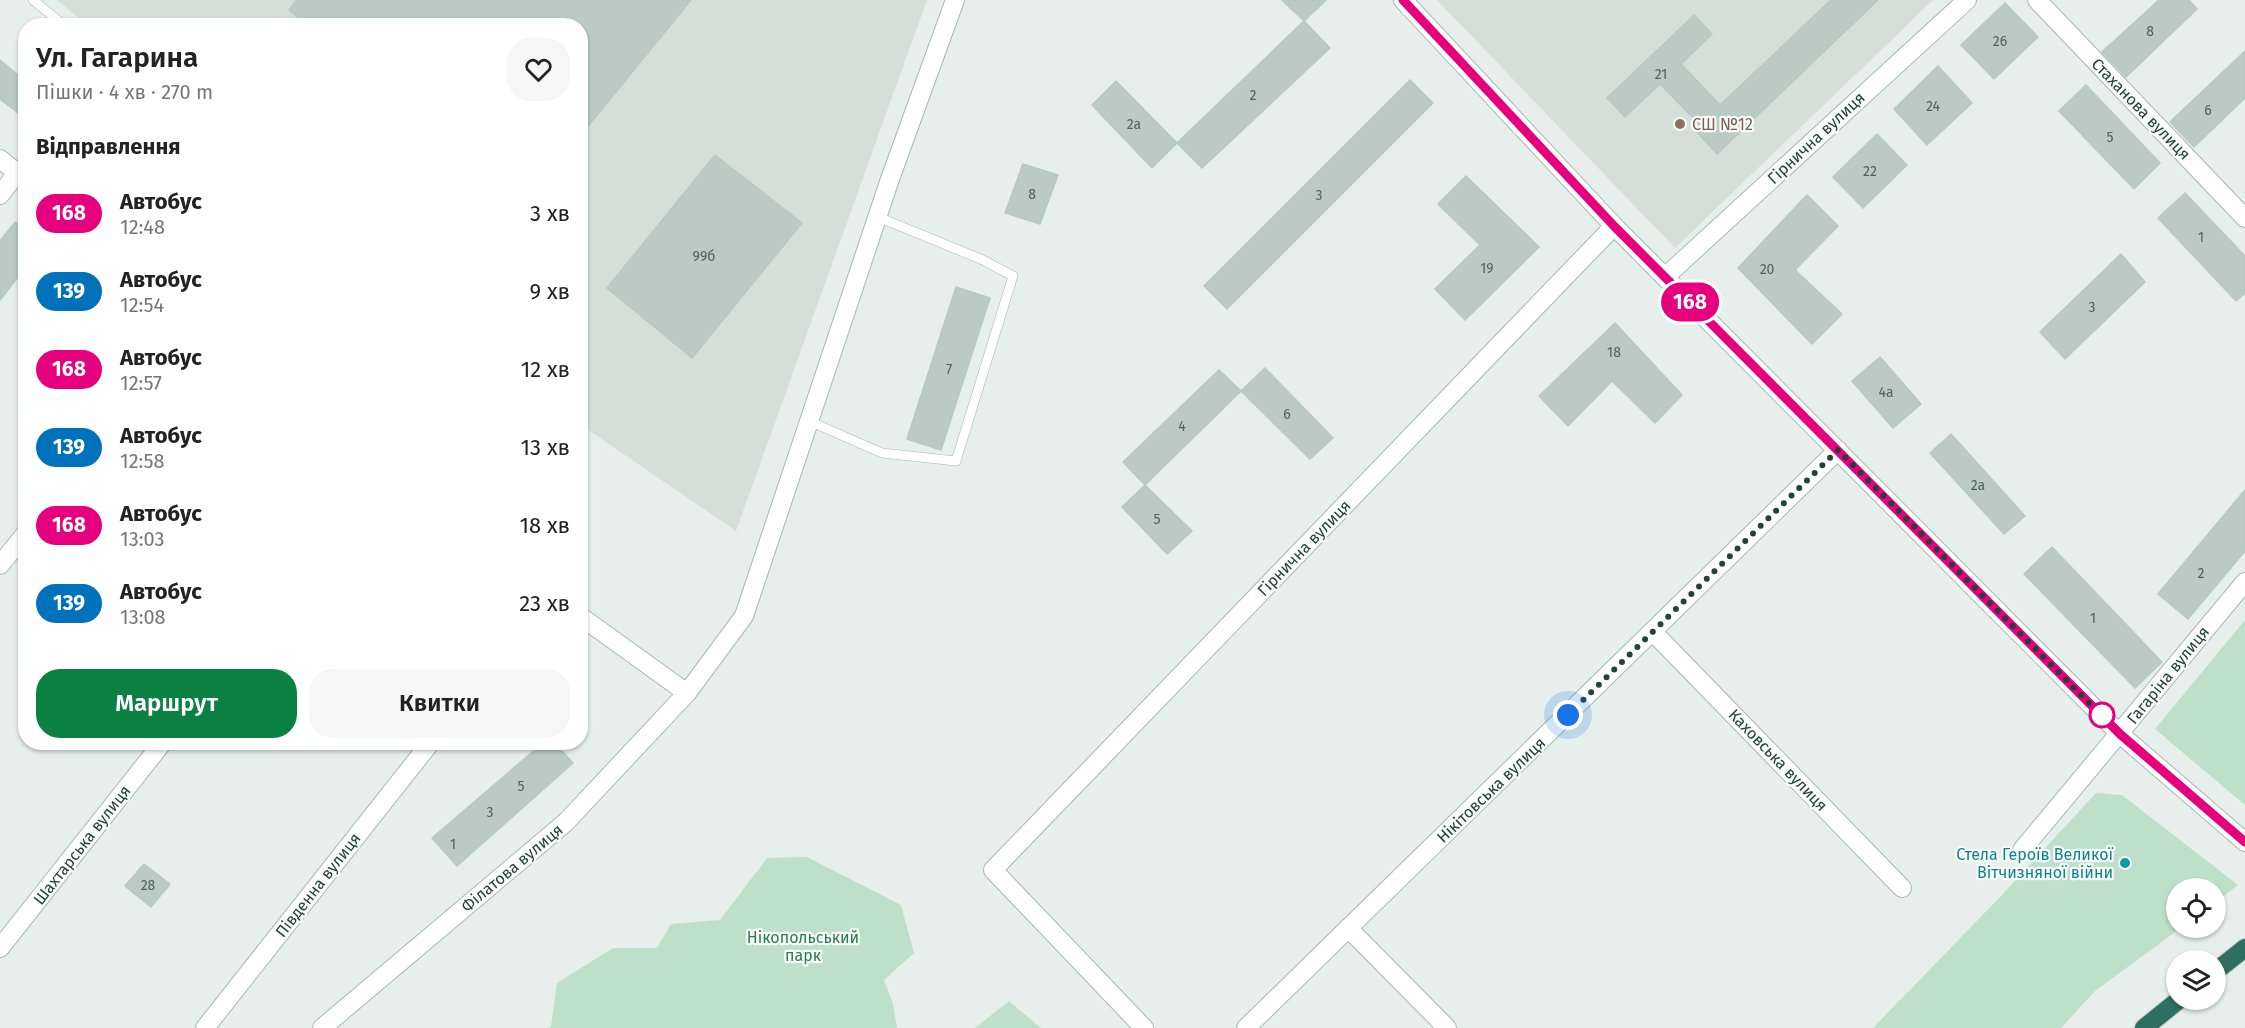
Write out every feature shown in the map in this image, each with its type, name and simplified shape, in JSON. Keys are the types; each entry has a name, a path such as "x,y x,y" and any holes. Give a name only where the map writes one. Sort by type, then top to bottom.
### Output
{"highway":[{"path":"2226,963 2245,948"},
{"path":"2144,1028 2166,1010"}],"street":[{"name":"Філатова вулиця","path":"322,1028 566,822 687,693 744,616 878,217 955,0"},
{"path":"1403,0 1614,226 2120,734 2245,842"},
{"name":"Гірнична вулиця","path":"1665,277 1967,0"},
{"name":"Стаханова вулиця","path":"2037,0 2245,218"},
{"path":"0,159 18,174"},
{"path":"0,195 18,179"},
{"name":"Гірнична вулиця","path":"1144,1028 993,870 1614,226"},
{"name":"Нікітовська вулиця","path":"1246,1028 1838,450"},
{"path":"0,565 18,543"},
{"name":"Гагаріна вулиця","path":"2022,850 2245,582"},
{"path":"588,622 687,693"},
{"name":"Каховська вулиця","path":"1653,632 1902,888"},
{"name":"Шахтарська вулиця","path":"0,948 157,750"},
{"name":"Південна вулиця","path":"205,1028 425,750"},
{"path":"1348,928 1447,1028"}],"lane":[{"path":"33,0 55,18"},
{"path":"809,421 882,453 956,461 1013,276 983,260 878,217"}],"shaded area":[{"path":"57,0 927,0 736,531 588,430 588,18 78,18"},
{"name":"СШ №12","path":"1437,0 1933,0 1675,248"}],"green space":[{"path":"2245,620 2245,805 2155,729"},
{"path":"2096,793 2122,795 2238,885 2226,894 2226,878 2166,878 2167,938 2095,991 2061,1028 1873,1028 2000,897"},
{"name":"Нікопольський парк","path":"807,857 901,905 914,953 884,980 893,1004 897,1028 549,1028 557,983 613,948 657,948 671,924 720,920 767,858"},
{"path":"1009,1001 1041,1028 975,1028"}],"building":[{"path":"297,0 691,0 588,126 588,18 298,18 289,10"},
{"path":"1282,0 1326,0 1304,21"},
{"path":"1831,0 1878,0 1717,154 1695,130 1700,125 1660,84 1625,117 1607,98 1694,15 1712,34 1681,64 1720,105"},
{"path":"2159,0 2189,0 2197,9 2126,77 2102,52"},
{"path":"2005,3 2038,37 1994,79 1961,45"},
{"path":"1304,21 1330,48 1202,168 1177,143"},
{"path":"2245,51 2245,98 2194,147 2170,122"},
{"path":"0,60 18,75 18,113 0,99"},
{"path":"1938,66 1972,103 1927,145 1894,109"},
{"path":"1410,80 1433,103 1227,309 1204,286"},
{"path":"1116,81 1177,143 1152,168 1092,105"},
{"path":"2086,85 2160,163 2134,189 2059,111"},
{"path":"1877,134 1907,165 1863,208 1833,177"},
{"path":"715,155 802,223 692,358 607,288"},
{"path":"1023,164 1058,175 1040,224 1005,213"},
{"path":"1466,176 1539,247 1465,320 1435,289 1480,245 1438,204"},
{"path":"2185,193 2245,256 2245,293 2236,301 2158,218"},
{"path":"1807,195 1838,226 1795,270 1842,314 1812,344 1738,268"},
{"path":"15,222 18,224 18,277 0,300 0,241"},
{"path":"2121,254 2145,282 2065,359 2040,332"},
{"path":"956,287 990,298 941,450 907,439"},
{"path":"1615,323 1682,395 1655,423 1612,381 1568,426 1539,396"},
{"path":"1880,357 1921,404 1893,428 1852,381"},
{"path":"1265,368 1333,438 1310,459 1241,391"},
{"path":"1219,370 1241,391 1145,485 1123,462"},
{"path":"1951,434 2025,516 2004,534 1930,453"},
{"path":"1145,485 1192,531 1167,554 1122,507"},
{"path":"2245,490 2245,551 2188,619 2158,594"},
{"path":"2052,547 2162,662 2135,688 2024,574"},
{"path":"535,750 561,750 573,763 457,866 432,838"},
{"path":"144,864 170,884 151,907 125,886"}],"bus line":[{"name":"168","path":"1403,0 1614,226 2120,734 2245,842"}],"place":[{"name":"СШ №12","path":"1680,124"},
{"name":"Стела Героїв Великої Вітчизняної війни","path":"2125,863"}],"route":[{"path":"1568,715 1838,450 2103,717 2102,715"}]}
